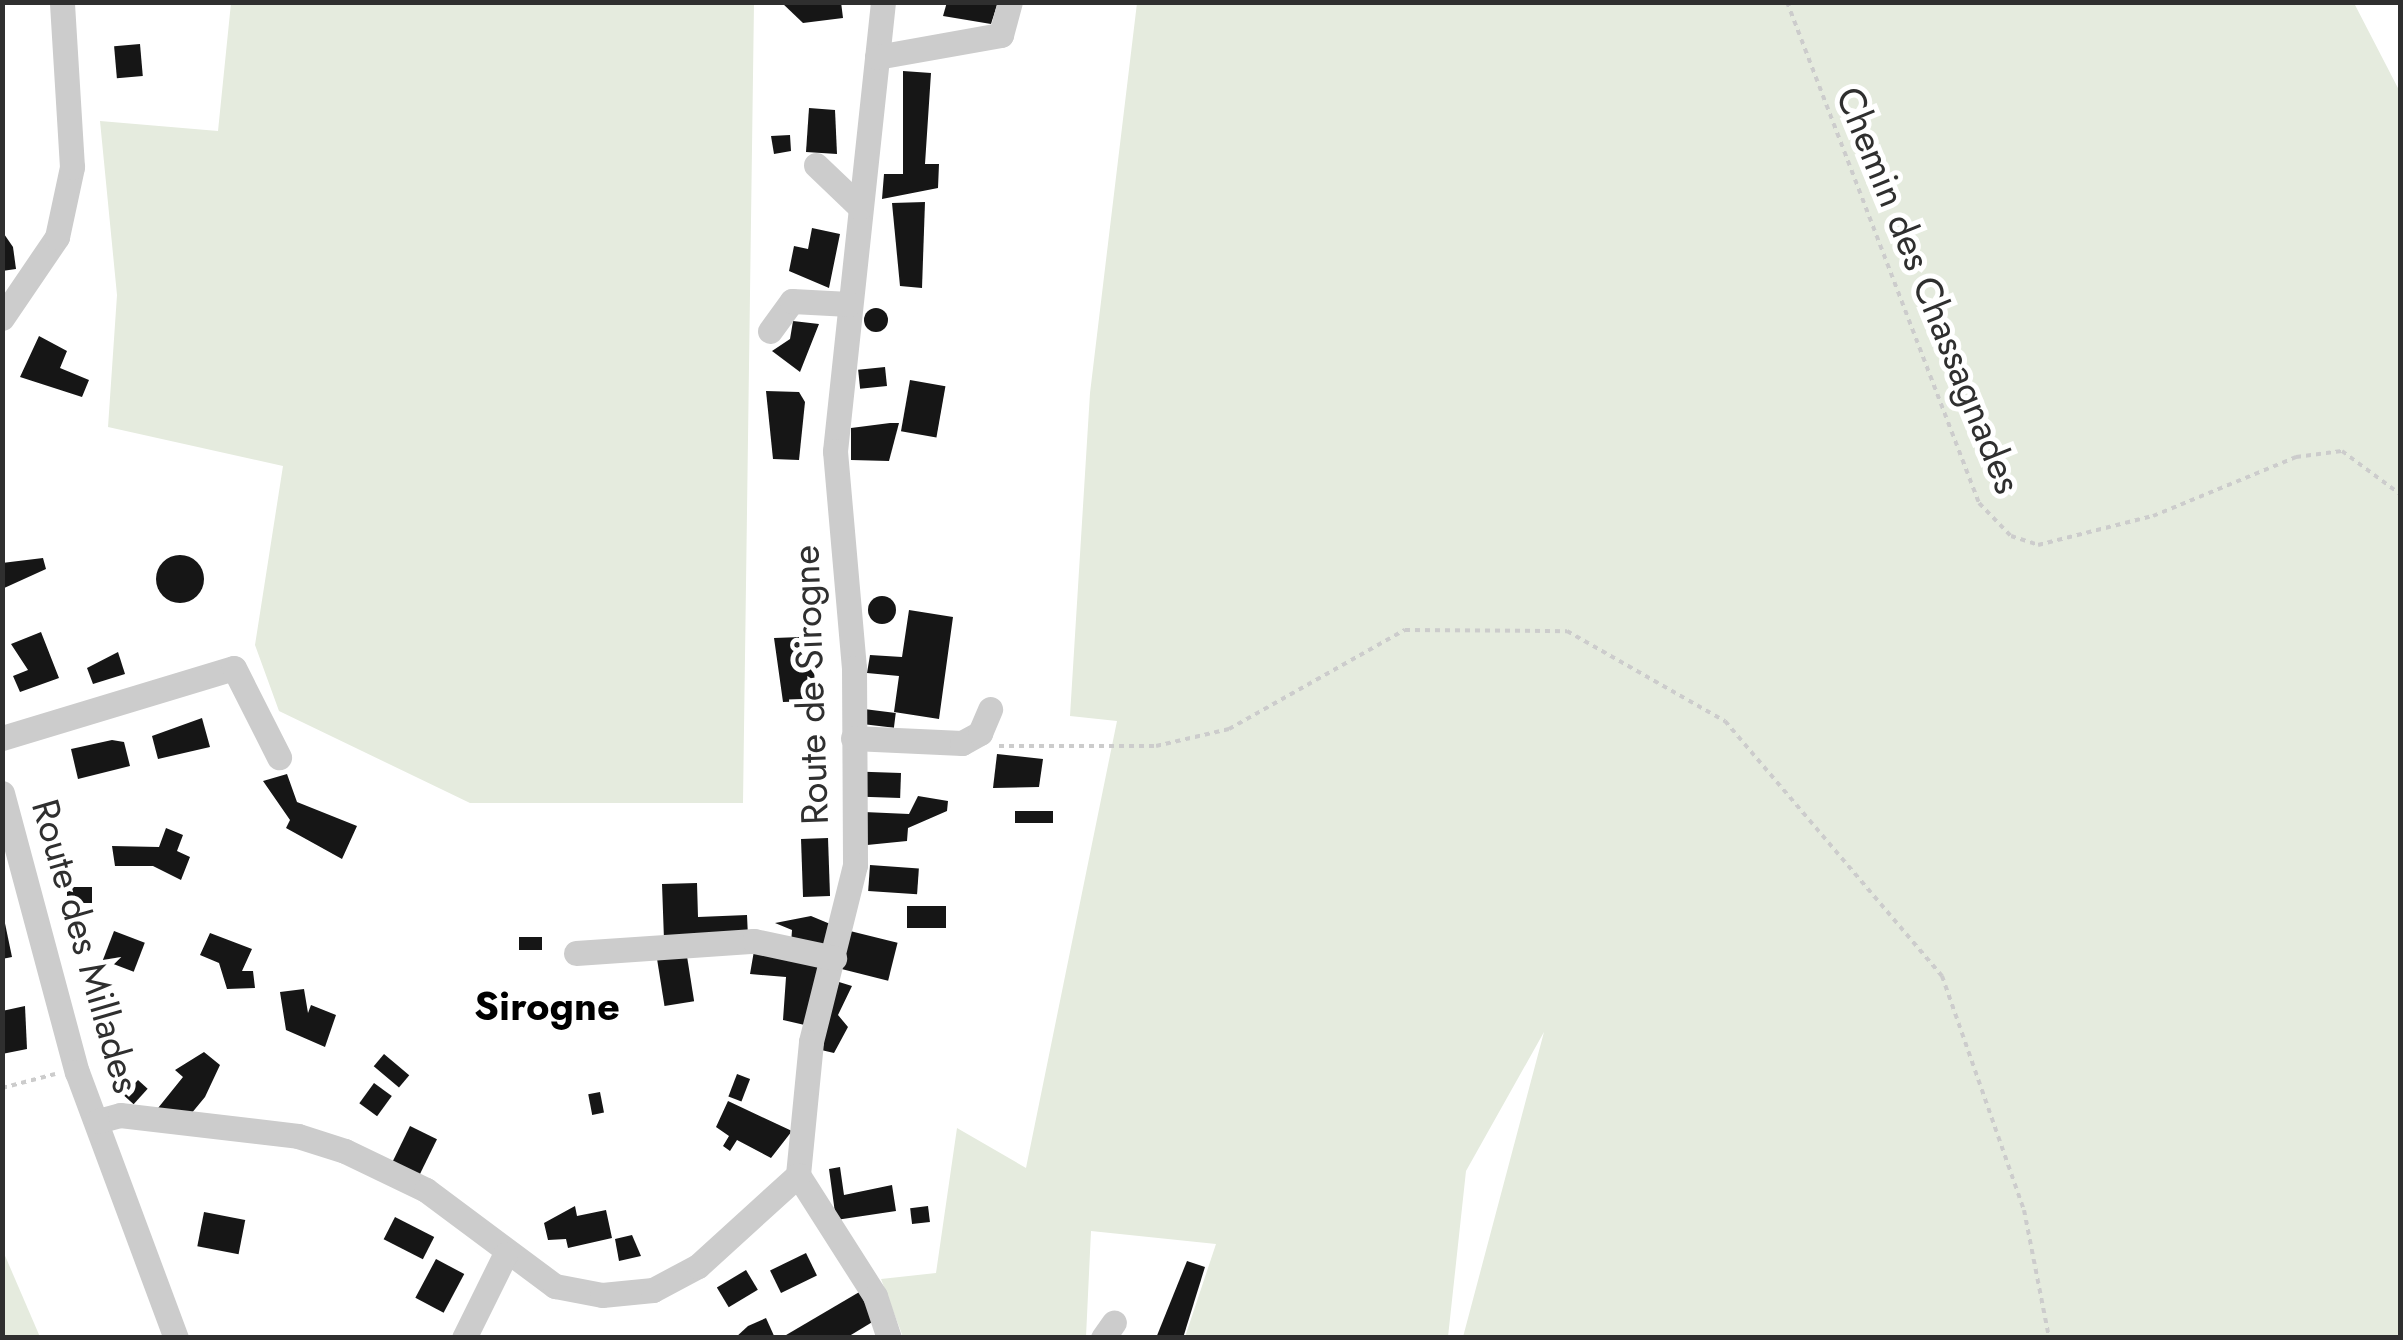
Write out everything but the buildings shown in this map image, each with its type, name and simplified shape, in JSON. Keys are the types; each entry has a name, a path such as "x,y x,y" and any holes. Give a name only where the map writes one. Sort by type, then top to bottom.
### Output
{"street":[{"path":"2,318 57,237 72,167 62,2"},
{"name":"Route de Sirogne","path":"798,1175 810,1042 855,865 852,738 835,451 884,2"},
{"path":"877,58 1001,35 1010,2"},
{"path":"816,165 860,206"},
{"path":"770,330 792,302 849,304"},
{"path":"2,738 234,668 248,680 279,756"},
{"path":"852,738 962,743 980,733 990,709"},
{"name":"Route des Millades","path":"2,792 76,1072 98,1120 113,1186 176,1338"},
{"path":"576,953 754,941 834,958"},
{"path":"98,1120 120,1115 278,1134 345,1150 426,1190 504,1255 556,1286 653,1290 698,1266 798,1175 875,1296 889,1338"},
{"path":"464,1338 504,1255"}],"path":[{"name":"Chemin des Chassagnades","path":"1787,2 1979,503 2010,536 2038,545 2153,516 2296,457 2342,451 2400,494"},
{"path":"962,743 1156,746 1229,729 1404,630 1567,631 1724,721 1942,976 2024,1210 2049,1338"},
{"path":"2,1088 25,1076 76,1072"}],"shaded area":[{"path":"231,3 754,3 743,803 470,803 279,711 255,645 283,466 108,427 117,295 100,121 218,131"},
{"path":"1137,3 2354,3 2400,92 2400,1337 1463,1337 1544,1032 1466,1171 1448,1337 1185,1337 1216,1244 1091,1231 1086,1337 903,1337 881,1279 936,1273 957,1128 1026,1168 1117,721 1070,716 1090,393"},
{"path":"3,1251 40,1337 3,1337"}],"district":[{"name":"Sirogne","path":"547,1006"}]}
